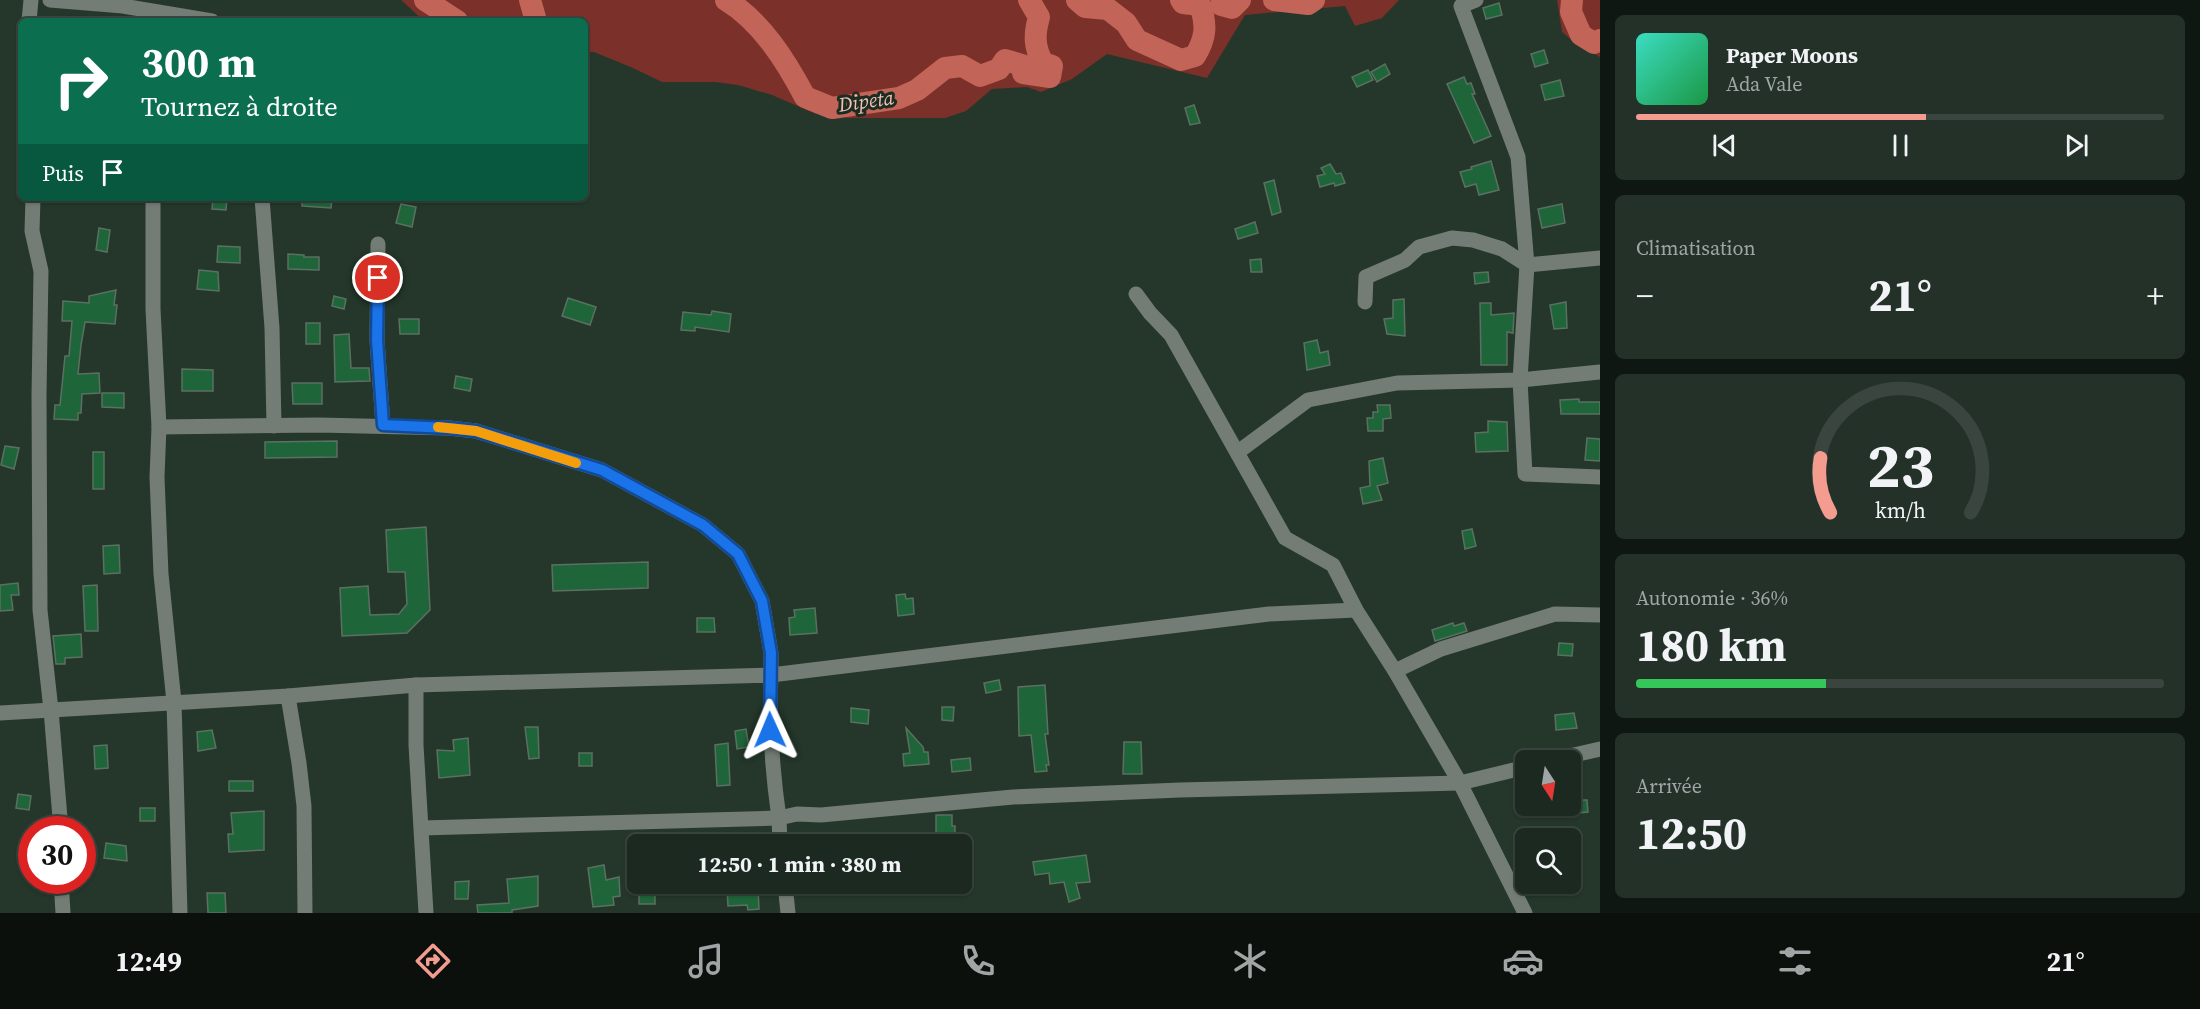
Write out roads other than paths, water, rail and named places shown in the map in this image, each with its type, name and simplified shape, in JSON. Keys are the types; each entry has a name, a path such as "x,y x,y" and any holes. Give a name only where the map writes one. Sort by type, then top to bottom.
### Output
{"street":[{"path":"29,18 31,0"},
{"path":"50,0 123,6 194,18"},
{"path":"1476,0 1461,6 1518,157 1527,265 1520,380 1525,474 1600,477"},
{"path":"33,201 32,231 41,271 40,610 60,816"},
{"path":"153,201 153,309 159,427 157,477 161,574 174,702 180,913"},
{"path":"262,201 272,328 273,426"},
{"path":"1365,302 1366,277 1405,260 1419,247 1452,238 1473,240 1502,249 1527,265 1600,258"},
{"path":"378,244 377,340 383,425"},
{"path":"1136,294 1171,335 1285,537 1333,565 1356,610 1395,671 1460,783 1525,913"},
{"path":"1238,452 1308,400 1397,382 1520,380 1600,372"},
{"path":"159,427 383,425 476,431 602,470 703,525 738,554 762,601 771,653 769,710 780,834"},
{"path":"0,713 288,696 416,685 771,675 1269,614 1356,610"},
{"path":"1395,671 1441,649 1554,614 1600,615"},
{"path":"416,685 416,745 426,913"},
{"path":"288,696 304,806 305,913"},
{"path":"1581,753 1600,749"},
{"path":"422,828 779,818 797,814 821,815 1013,797 1460,783 1515,770"},
{"path":"62,894 63,913"},
{"path":"786,894 788,913"}],"waterway":[{"name":"Dipeta","path":"425,0 452,18"},
{"name":"Dipeta","path":"530,0 535,18"},
{"name":"Dipeta","path":"726,0 750,19 772,43 805,97 832,108 899,98 917,90 945,68 962,66 980,76 999,69 1005,60 1022,65 1023,73 1050,77 1052,66 1043,63 1036,46 1039,17 1029,0"},
{"name":"Dipeta","path":"1077,0 1085,7 1108,9 1126,23 1137,40 1181,60 1195,56 1203,37 1204,25 1200,5 1183,3 1181,0"},
{"name":"Dipeta","path":"1222,0 1221,5 1232,8 1240,0"},
{"name":"Dipeta","path":"1274,0 1308,4 1314,0"},
{"name":"Dipeta","path":"1572,0 1571,12 1581,35 1594,43 1600,40"}]}
